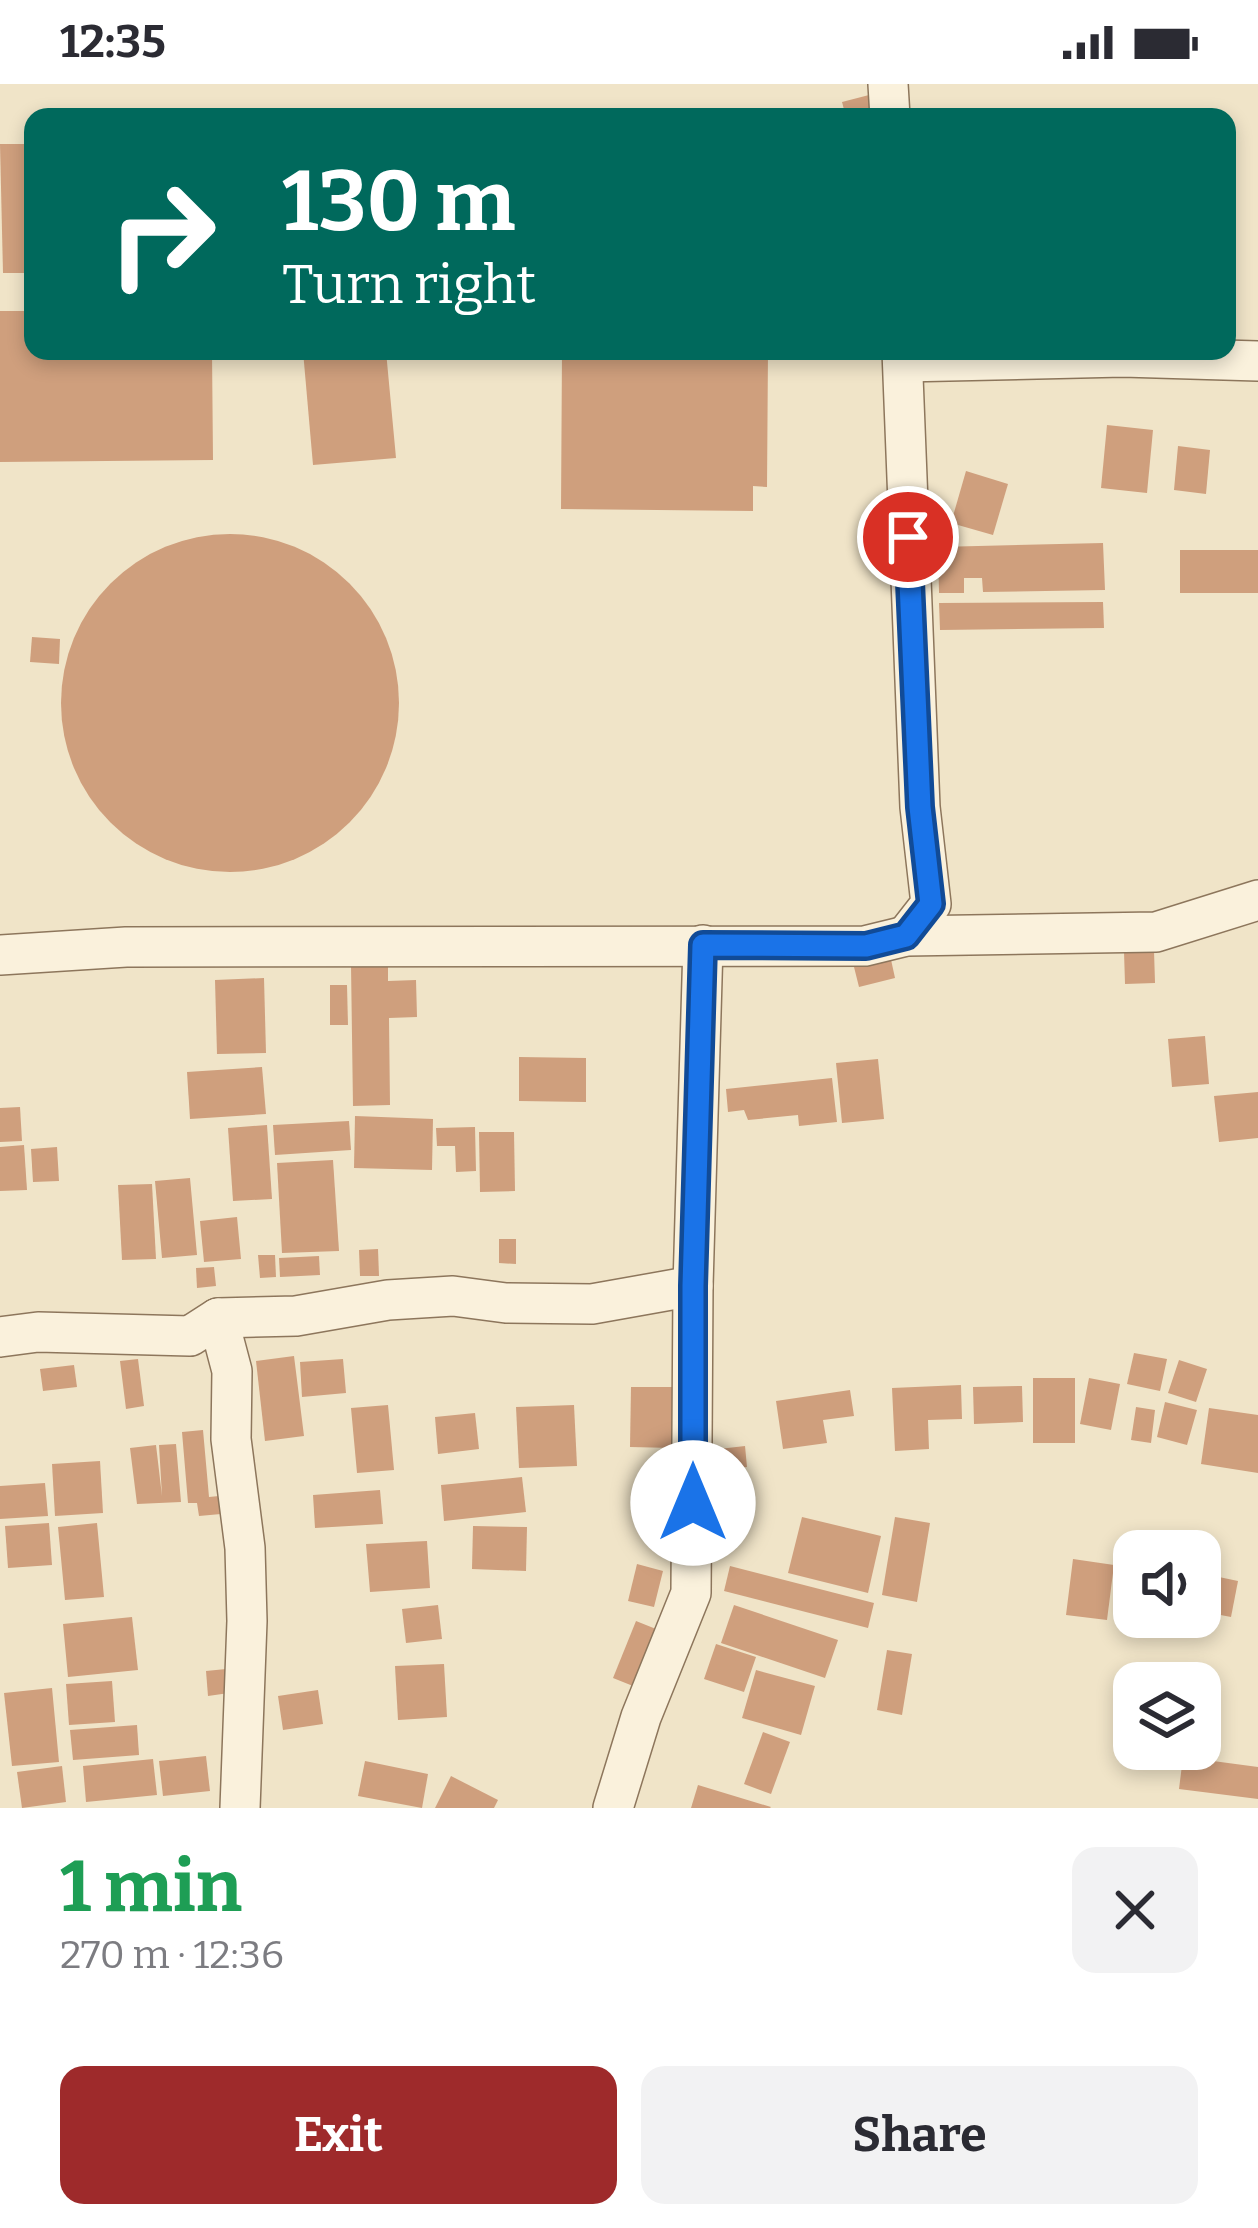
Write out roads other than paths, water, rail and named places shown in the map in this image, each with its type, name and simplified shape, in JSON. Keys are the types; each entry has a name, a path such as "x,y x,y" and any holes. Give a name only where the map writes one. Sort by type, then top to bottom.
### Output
{"street":[{"path":"902,360 919,784 931,904 906,936"},
{"path":"1213,360 1258,361"},
{"path":"0,955 148,947 866,946 906,936 1156,932 1258,901"},
{"path":"613,1808 640,1717 691,1592 693,1286 703,945"},
{"path":"0,1337 38,1332 190,1336 218,1318 296,1316 388,1300 453,1296 506,1303 592,1304 693,1286"},
{"path":"218,1318 232,1371 232,1439 245,1548 248,1622 240,1808"}]}
